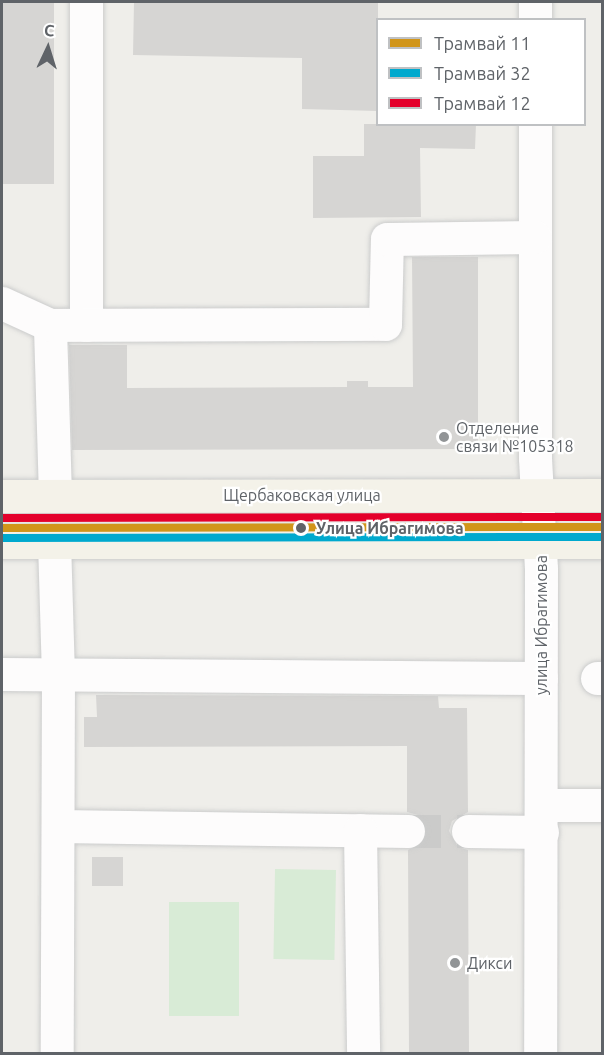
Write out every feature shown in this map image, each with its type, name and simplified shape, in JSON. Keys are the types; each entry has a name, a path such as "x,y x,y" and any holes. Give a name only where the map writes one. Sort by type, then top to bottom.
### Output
{"main road":[{"name":"Щербаковская улица","path":"2,496 603,495"},
{"path":"2,542 603,542"}],"street":[{"path":"86,2 86,325"},
{"path":"535,2 535,18"},
{"name":"улица Ибрагимова","path":"535,126 536,495 541,542 540,1053"},
{"path":"2,303 51,325 385,324 387,240 535,237"},
{"path":"51,325 55,496"},
{"path":"54,541 58,675 57,1053"},
{"path":"2,675 541,678"},
{"path":"468,831 542,819 603,805"},
{"path":"58,826 408,831"},
{"path":"360,830 363,1053"}],"green space":[{"path":"275,869 336,870 334,960 273,959"},
{"path":"169,902 239,902 239,1016 169,1016"}],"building":[{"path":"2,2 54,2 54,184 2,184"},
{"path":"134,2 378,2 376,111 302,109 302,58 133,55"},
{"path":"364,124 476,126 475,149 420,148 421,217 313,218 313,156 364,156"},
{"path":"412,257 478,257 478,449 72,450 69,345 127,345 127,388 347,387 347,381 368,381 368,387 413,387"},
{"path":"96,695 438,696 439,708 467,708 468,812 452,821 449,831 458,847 468,850 469,1053 409,1053 408,850 424,841 427,831 418,815 407,812 407,746 84,747 84,717 97,717"},
{"path":"92,857 123,857 123,886 92,886"}],"tunnel":[{"path":"408,831 468,831"}],"tram line":[{"name":"12","path":"2,518 602,517"},
{"name":"11","path":"2,528 602,527"},
{"name":"32","path":"2,538 602,537"}],"place":[{"name":"Отделение связи №105318","path":"444,437"},
{"name":"Улица Ибрагимова","path":"301,528"},
{"name":"Дикси","path":"455,963"}]}
